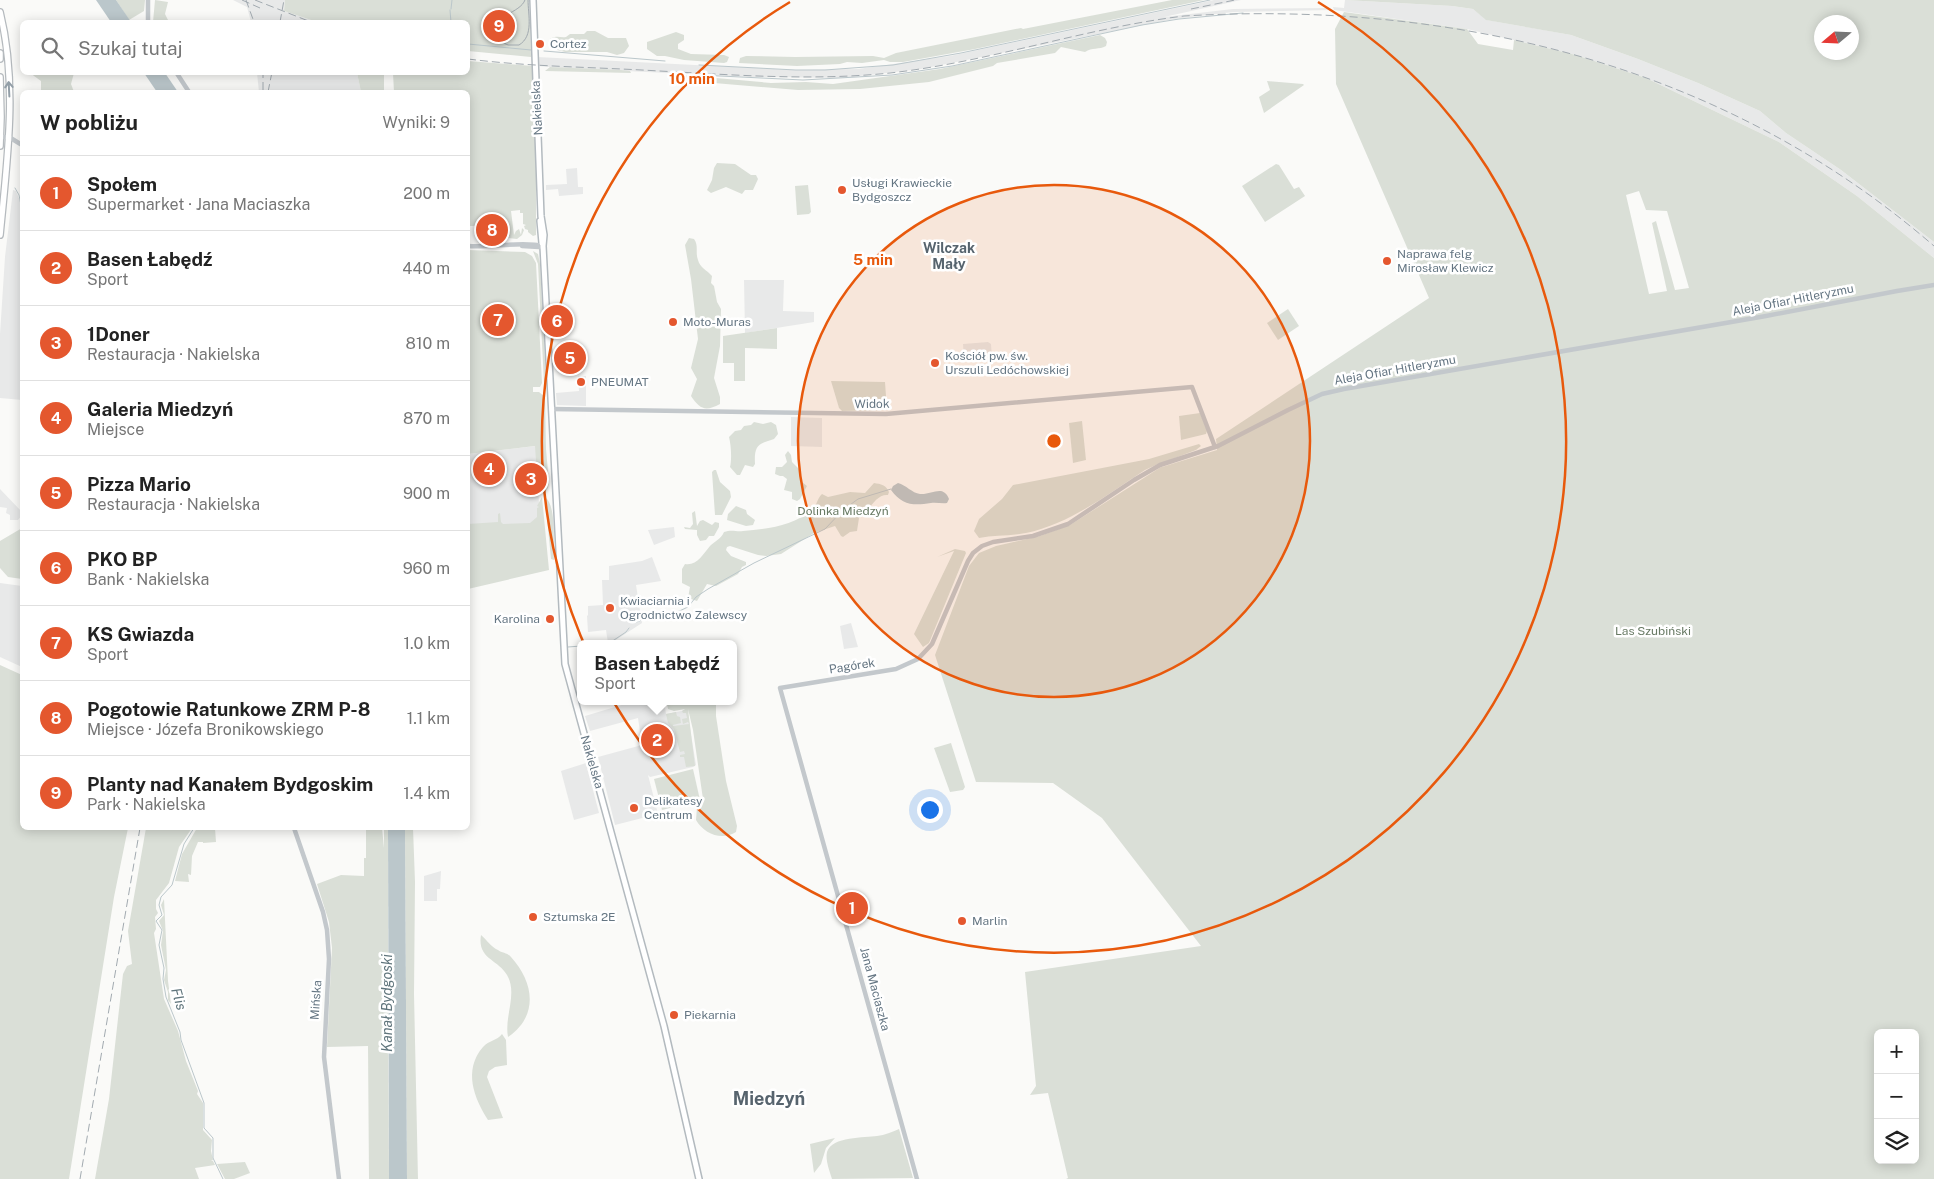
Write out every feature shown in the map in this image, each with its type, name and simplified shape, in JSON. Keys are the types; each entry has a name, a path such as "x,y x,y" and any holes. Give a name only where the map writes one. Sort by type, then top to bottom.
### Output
{"main road":[{"name":"Nakielska","path":"533,0 541,216 540,236 543,246 565,664 664,1026 699,1179"},
{"path":"0,12 8,74 9,137 0,235"},
{"path":"0,53 0,59"},
{"path":"0,77 0,146"}],"street":[{"path":"148,0 148,20"},
{"path":"178,75 188,90"},
{"path":"1,137 9,137 20,144"},
{"path":"470,246 520,246 531,244 543,246"},
{"name":"Aleja Ofiar Hitleryzmu","path":"924,654 935,639 968,561 978,548 993,542 1033,536 1065,525 1160,465 1215,447 1322,394 1934,285"},
{"name":"Widok","path":"551,409 886,414 1192,387 1215,447"},
{"name":"Pagórek","path":"780,688 900,668 910,664 924,654"},
{"name":"Jana Maciaszka","path":"780,688 917,1179"},
{"name":"Mińska","path":"295,830 323,912 328,938 329,965 324,1057 339,1179"}],"shaded area":[{"path":"96,0 116,0 130,20 110,20"},
{"path":"233,0 285,0 284,11 311,20 250,20 247,7"},
{"path":"1214,0 1241,0 1164,17 1233,9 1330,8 1331,10 1233,12 1174,19 921,69 843,78 752,77 562,68 538,66 537,57 794,70 858,69 950,56"},
{"path":"1345,0 1452,6 1473,9 1487,20 1571,35 1698,83 1760,111 1786,133 1841,170 1934,242 1934,258 1857,196 1779,142 1646,78 1576,55 1467,29 1334,10 1333,7 1344,8"},
{"path":"145,75 166,75 177,90 156,90"},
{"path":"257,75 357,75 361,90 259,90"},
{"path":"577,168 578,187 583,187 583,194 559,196 558,189 546,190 546,185 567,184 566,169"},
{"path":"13,190 16,191 20,201 20,400 0,398 0,334 5,257"},
{"path":"744,280 784,280 783,311 814,312 814,322 745,333"},
{"path":"988,342 991,344 992,357 964,359 963,344"},
{"path":"578,376 586,376 586,406 557,405 556,393 579,391"},
{"path":"791,417 822,418 822,447 791,446"},
{"path":"536,446 540,522 536,525 470,525 470,454"},
{"path":"898,483 920,494 937,491 944,492 949,499 947,503 908,503 899,499 891,490"},
{"path":"0,489 20,510 20,518 18,520 10,520 10,515 6,513 7,508 0,507"},
{"path":"674,527 675,537 654,545 648,530"},
{"path":"652,557 661,581 636,585 642,623 616,640 608,640 606,630 588,632 588,606 603,605 602,580 609,580 609,566 642,561"},
{"path":"0,583 20,586 20,666 0,657"},
{"path":"851,623 858,647 844,649 840,626"},
{"path":"622,705 665,705 666,714 687,710 696,765 650,777 648,775 658,814 615,825 598,757 642,745 638,718 590,731 585,716"},
{"path":"586,763 599,813 574,820 561,771"},
{"path":"388,830 405,830 407,1179 389,1179"},
{"path":"441,871 440,889 437,889 437,901 424,901 424,876"}],"green space":[{"path":"116,0 145,0 144,11 129,20"},
{"path":"155,0 168,2 165,14 168,20 153,20"},
{"path":"285,0 529,0 531,57 470,51 470,20 311,20 284,11"},
{"path":"1172,0 1204,0 975,49 903,62 884,60 797,66 739,63 740,58 746,56 873,56 884,58 896,53"},
{"path":"1345,0 1934,0 1934,242 1841,170 1786,133 1760,111 1698,83 1571,35 1486,20 1473,9 1452,6"},
{"name":"Las Szubiński","path":"1344,12 1467,29 1478,44 1513,50 1514,40 1576,55 1646,78 1779,142 1857,196 1934,258 1934,1179 1066,1179 1068,1178 1048,1093 1030,1095 1036,1086 1025,972 1201,946 1102,818 1053,783 976,782 935,655 969,566 979,553 996,546 1040,536 1070,525 1161,467 1158,464 1145,470 1103,498 1058,523 1026,533 979,538 974,531 979,519 1002,499 1013,485 1149,459 1199,444 1201,446 1196,450 1159,464 1162,467 1217,450 1216,439 1429,298 1336,84 1335,29","holes":["1639,191 1646,210 1667,211 1689,288 1675,290 1656,221 1652,223 1667,291 1649,294 1626,195"]},
{"path":"587,31 595,31 608,38 626,38 629,46 624,53 617,55 607,52 565,52 550,48 550,39 552,38 566,37 570,34 584,34"},
{"path":"676,32 684,35 684,40 678,44 678,49 691,54 724,55 729,57 727,62 684,60 657,56 647,49 647,42"},
{"path":"1100,35 1105,38 1106,46 1085,52 1061,47 1055,53 997,63 993,66 929,82 860,89 798,90 714,83 679,77 682,75 771,83 806,82 833,84 940,69"},
{"path":"470,61 533,66 538,168 536,235 533,236 525,229 523,213 520,213 520,210 511,211 514,235 519,229 521,235 522,228 524,230 522,235 517,239 508,238 508,225 506,241 501,241 505,239 504,227 501,227 501,230 499,230 499,226 470,226 470,90 394,90 393,75 470,75"},
{"path":"550,67 620,70 630,71 631,73 545,71"},
{"path":"33,75 73,75 71,84 73,90 41,90 41,81"},
{"path":"357,75 384,75 384,90 361,90"},
{"path":"1267,81 1304,85 1264,113 1259,97 1270,90"},
{"path":"717,163 735,164 751,175 756,175 758,179 753,190 745,190 742,194 726,187 711,193 707,190"},
{"path":"1276,164 1279,165 1294,189 1299,187 1305,196 1265,222 1242,186"},
{"path":"808,185 811,212 809,214 797,215 795,186"},
{"path":"689,238 694,239 700,265 712,276 711,283 714,286 717,302 721,309 720,346 714,378 720,397 720,404 710,408 703,408 691,396 697,379 691,368 698,339 685,245"},
{"path":"470,250 525,252 532,256 536,263 542,383 540,387 533,387 533,392 539,392 545,397 549,483 545,492 538,492 535,446 470,454"},
{"path":"533,251 538,254 540,264 546,380 544,383 538,264"},
{"path":"1288,309 1299,326 1278,340 1267,323"},
{"path":"777,328 777,349 745,348 745,381 734,381 734,363 723,363 723,336"},
{"path":"831,381 885,382 887,410 842,411 839,408"},
{"path":"1200,413 1207,431 1206,434 1181,440 1179,416"},
{"path":"1082,421 1086,460 1073,463 1069,423"},
{"path":"754,422 763,424 771,422 776,425 778,434 774,439 758,446 753,467 745,465 740,475 737,475 730,467 729,437 735,431 741,430 744,426 751,425"},
{"path":"788,451 792,462 799,469 802,482 807,486 797,501 792,499 792,492 784,490 787,479 775,474 776,467 782,467 787,462 785,455"},
{"path":"716,470 720,482 730,491 731,497 722,515 715,515 712,472"},
{"name":"Dolinka Miedzyń","path":"874,483 885,486 889,492 888,495 883,495 876,500 859,518 857,531 850,532 843,537 835,526 814,533 781,554 766,556 730,546 727,547 726,550 731,556 746,562 746,565 742,567 738,574 716,586 707,584 697,601 688,598 690,587 682,583 682,569 685,564 693,563 699,559 724,532 779,526 797,520 812,510 822,494 828,497 850,492 865,493"},
{"path":"542,497 549,570 470,589 470,524 498,522 498,514 500,513 503,524 530,523 537,517 537,508 539,507 537,506"},
{"path":"545,497 549,502 553,517 554,560 551,559"},
{"path":"736,506 746,510 747,514 755,520 753,525 746,526 727,520 728,514"},
{"path":"695,511 697,526 703,520 712,525 715,522 719,523 714,536 709,536 706,540 700,541 697,530 685,529 684,527 690,528 693,524 692,513"},
{"path":"20,529 20,579 8,577 0,568 0,541"},
{"path":"955,549 965,551 966,553 929,643 923,647 914,634 954,551 937,557"},
{"path":"0,665 20,674 20,830 128,830 114,897 69,1179 0,1179"},
{"path":"667,705 716,705 726,781 737,826 736,832 731,835 714,835 699,825 696,820 697,807 703,799 688,709 695,766 686,767 684,757 680,757 680,755 685,754 684,751 680,752 674,729 668,723 666,714 676,712 677,716 680,717 681,723 673,726 689,724 688,722 683,724 682,719 687,718 686,713 682,711 685,709 674,711 668,709"},
{"path":"951,743 965,787 963,790 950,792 934,748"},
{"path":"693,769 700,800 662,810 654,779"},
{"path":"146,830 191,830 179,847 169,883 156,900 158,913 155,917 156,929 154,933 164,999 178,1031 186,1061 198,1091 197,1094 203,1103 203,1130 212,1140 211,1151 213,1160 211,1161 215,1165 195,1168 199,1179 95,1179 109,1099 123,974 127,966 132,964 128,931"},
{"path":"196,830 215,830 216,842 198,842 192,856 191,875 188,874 189,882 175,881 182,854"},
{"path":"366,830 382,830 384,848 384,830 388,830 388,987 386,987 386,990 388,990 389,1179 369,1179 368,1046 327,1047 332,948 329,922 317,884 341,875 364,876 364,858 366,858"},
{"path":"405,830 413,830 418,1179 407,1179"},
{"path":"164,899 171,1004 168,1000 168,992 164,980 166,970 161,945 163,931 159,921 164,915 161,905"},
{"path":"481,935 493,947 511,957 525,977 528,988 530,998 529,1009 525,1019 518,1029 508,1037 507,1029 511,997 510,982 499,965 485,954 482,949"},
{"path":"502,1034 506,1040 507,1065 495,1067 489,1071 487,1077 503,1118 488,1120 478,1103 475,1093 472,1074 473,1065 483,1047"},
{"path":"899,1129 913,1178 832,1179 828,1166 827,1152 835,1143 842,1140 880,1136"},
{"path":"835,1138 826,1148 821,1164 814,1173 810,1144"},
{"path":"245,1162 250,1173 234,1179 225,1179 217,1164"}],"waterway":[{"path":"451,9 452,0"},
{"path":"699,65 796,70 893,65 961,53 1210,0"},
{"path":"450,10 451,20"},
{"path":"699,75 803,80 892,75 952,66 1142,25 1179,19 1243,13"},
{"path":"470,44 531,50"},
{"path":"544,51 665,61"},
{"name":"Flis","path":"15,188 20,200"},
{"path":"662,611 675,613 688,607 696,597 708,589 754,563 825,529 843,510 858,499 891,489"},
{"path":"636,622 649,614"},
{"path":"614,640 629,628"},
{"path":"568,647 577,646"},
{"name":"Flis","path":"193,830 184,844 172,885 161,897 159,905 162,915 156,921 162,930 159,945 164,968 163,979 166,997 204,1103 204,1128 213,1138 213,1158 223,1179"}],"tram line":[{"path":"525,0 522,5 502,18 497,27 499,38 508,45 519,45 527,36 529,25 528,0"}],"railway":[{"path":"242,0 260,8"},
{"path":"246,0 253,20"},
{"path":"255,0 306,20"},
{"path":"280,20 284,0"},
{"path":"1191,9 1235,0"},
{"path":"470,59 635,70 832,77 927,68 1110,28 1184,16 1286,14 1388,20 1487,34 1584,58 1678,90 1768,132 1853,184 1934,246"},
{"path":"263,75 263,90"},
{"path":"268,90 271,75"},
{"path":"80,1179 140,830"}],"place":[{"name":"Planty nad Kanałem Bydgoskim","path":"499,26"},
{"name":"Cortez","path":"540,44"},
{"name":"Usługi Krawieckie Bydgoszcz","path":"842,190"},
{"name":"Pogotowie Ratunkowe ZRM P-8","path":"492,230"},
{"name":"Naprawa felg Mirosław Klewicz","path":"1387,261"},
{"name":"KS Gwiazda","path":"498,320"},
{"name":"PKO BP","path":"557,321"},
{"name":"Moto-Muras","path":"673,322"},
{"name":"Pizza Mario","path":"570,358"},
{"name":"Kościół pw. św. Urszuli Ledóchowskiej","path":"935,363"},
{"name":"PNEUMAT","path":"581,382"},
{"name":"Galeria Miedzyń","path":"489,469"},
{"name":"1Doner","path":"531,479"},
{"name":"Kwiaciarnia i Ogrodnictwo Zalewscy","path":"610,608"},
{"name":"Karolina","path":"550,619"},
{"name":"Basen Łabędź","path":"657,740"},
{"name":"Delikatesy Centrum","path":"634,808"},
{"name":"Społem","path":"852,908"},
{"name":"Sztumska 2E","path":"533,917"},
{"name":"Marlin","path":"962,921"},
{"name":"Piekarnia","path":"674,1015"}],"district":[{"name":"Wilczak Mały","path":"949,256"},
{"name":"Miedzyń","path":"769,1098"}],"water label":[{"name":"Kanał Bydgoski","path":"387,1003"}]}
